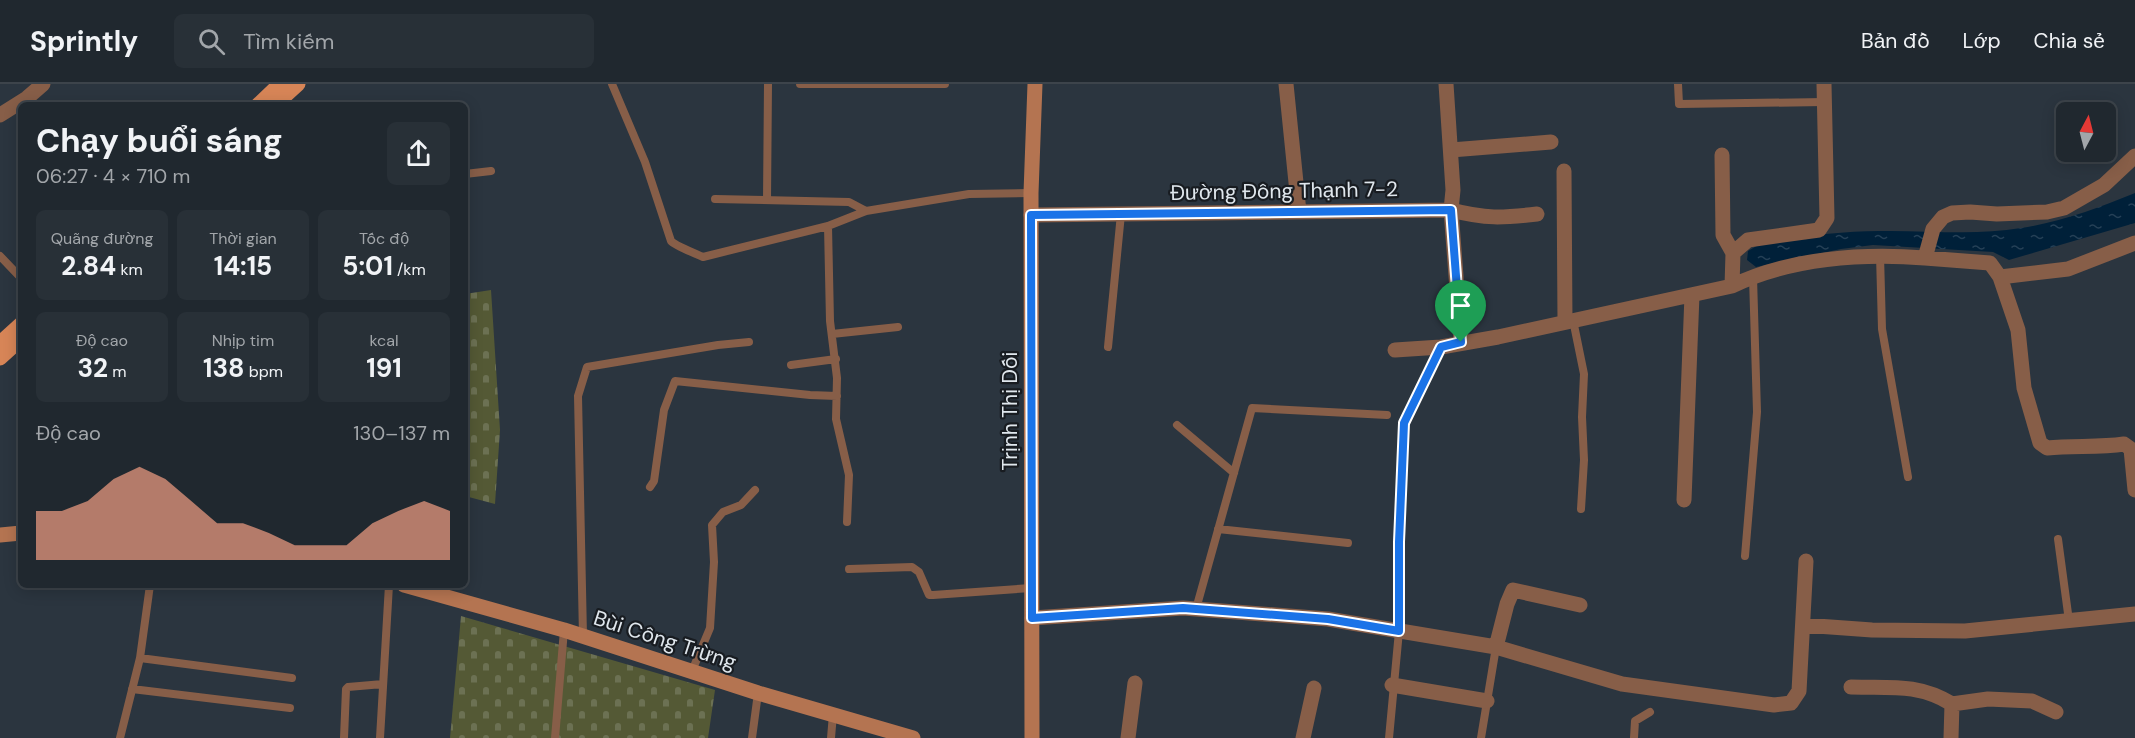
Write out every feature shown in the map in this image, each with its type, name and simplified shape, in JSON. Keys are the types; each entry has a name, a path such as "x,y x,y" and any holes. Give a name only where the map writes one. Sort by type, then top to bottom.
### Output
{"main road":[{"path":"261,102 280,84"},
{"path":"278,102 298,84"},
{"path":"0,343 18,327"},
{"path":"0,358 18,342"}],"street":[{"path":"20,102 43,84"},
{"name":"Trịnh Thị Dối","path":"1032,738 1031,193 1035,84"},
{"path":"1286,84 1299,212"},
{"path":"1446,84 1453,190 1451,210 1461,342"},
{"path":"1733,253 1748,240 1819,230 1827,218 1824,84"},
{"path":"0,114 18,103"},
{"path":"1451,150 1551,142"},
{"path":"1722,154 1723,235 1733,253 1732,286"},
{"path":"1926,254 1933,229 1943,217 1952,213 2047,212 2064,208 2104,185 2135,156"},
{"path":"1564,171 1569,321"},
{"name":"Đường Đông Thạnh 7-2","path":"1031,215 1451,210 1496,219 1537,214"},
{"path":"2000,277 2068,269 2135,243"},
{"path":"1395,350 1441,347 1498,337 1732,286 1753,276 1812,263 1880,255 1926,254 1990,263 2000,277 2018,330 2024,388 2040,443 2047,448 2068,445 2124,444 2131,449 2135,490"},
{"path":"1684,500 1692,295"},
{"path":"0,535 18,533"},
{"path":"1032,618 1183,608 1328,619 1496,647 1622,684 1774,705 1791,703 1798,691 1806,561"},
{"name":"Bùi Công Trừng","path":"415,588 564,630 758,693 913,738"},
{"path":"1496,647 1513,590 1580,605"},
{"path":"1803,625 1872,630 1965,631 2135,614"},
{"path":"1128,738 1135,684"},
{"path":"1392,685 1487,701"},
{"path":"1851,687 1922,690 1937,695 1952,704 1988,699 2032,701 2056,712"},
{"path":"1303,738 1314,688"},
{"path":"1951,738 1952,704"}],"lane":[{"path":"612,84 645,162 671,241 703,257 828,226 866,211 969,194 1031,193"},
{"path":"767,200 768,84"},
{"path":"800,84 945,84"},
{"path":"1678,84 1679,104 1824,102"},
{"path":"468,174 491,171"},
{"path":"715,199 849,202 866,211"},
{"path":"1108,347 1120,213"},
{"path":"828,226 832,334 836,359 836,419 849,475 847,522"},
{"path":"1880,255 1882,329 1908,477"},
{"path":"0,256 18,275"},
{"path":"1745,556 1757,412 1753,276"},
{"path":"1569,321 1584,374 1582,417 1584,460 1581,509"},
{"path":"832,334 898,327"},
{"path":"583,636 578,396 587,367 749,342"},
{"path":"1389,738 1392,685 1399,631 1399,542 1404,423 1441,347"},
{"path":"791,365 836,359"},
{"path":"650,487 654,481 664,410 675,381 837,396"},
{"path":"1196,609 1252,408 1387,415"},
{"path":"1177,425 1234,473"},
{"path":"692,671 710,628 714,562 712,525 723,512 741,505 755,490"},
{"path":"1218,529 1348,543"},
{"path":"2058,539 2069,621"},
{"path":"849,569 912,567 919,572 929,595 1031,588"},
{"path":"120,738 140,658 150,588"},
{"path":"380,738 389,588"},
{"path":"555,738 564,630"},
{"path":"1481,738 1496,647"},
{"path":"140,658 292,678"},
{"path":"344,738 346,689 383,684"},
{"path":"132,689 290,708"},
{"path":"752,738 758,693"},
{"path":"1634,738 1635,721 1650,712"},
{"path":"831,738 833,714"}],"green space":[{"path":"491,290 500,430 495,504 468,497 468,294"},
{"path":"461,616 715,690 708,738 450,738"}],"water":[{"path":"2135,193 2135,223 2009,260 1993,252 1873,245 1841,249 1756,267 1747,260 1748,251 1760,244 1819,235 1864,231 1986,232 2021,228 2079,214"}],"route":[{"path":"1451,210 1461,342 1441,347 1404,423 1399,542 1399,631 1328,619 1183,608 1032,618 1031,215 1451,210"}]}
